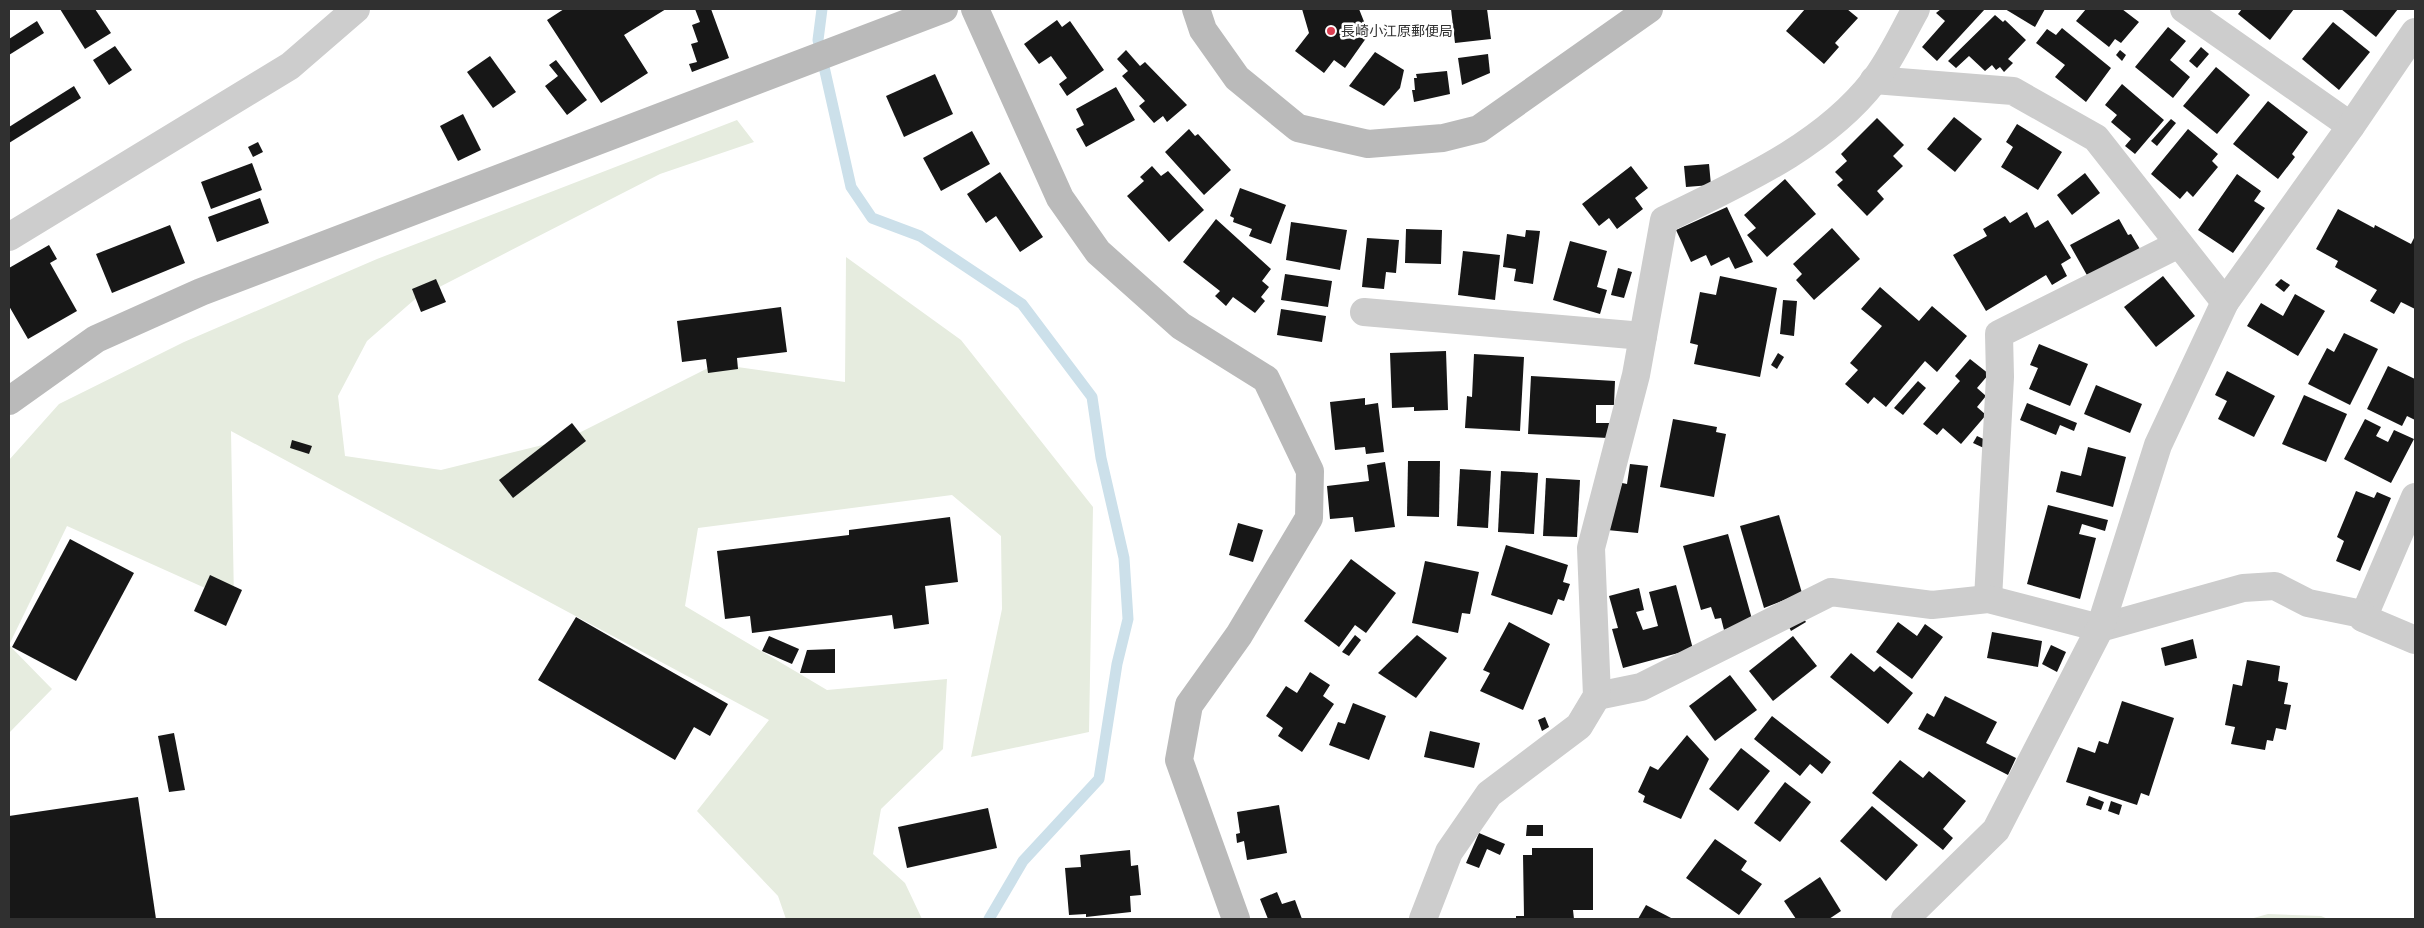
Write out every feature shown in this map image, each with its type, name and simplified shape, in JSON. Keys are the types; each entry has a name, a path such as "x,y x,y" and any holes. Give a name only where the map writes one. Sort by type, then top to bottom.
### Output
{"street":[{"path":"9,238 290,66 356,9"},
{"path":"9,401 96,339 202,292 944,9"},
{"path":"975,9 1060,198 1098,252 1181,326 1266,379 1310,472 1309,518 1238,635 1188,705 1179,760 1236,919"},
{"path":"1196,9 1203,30 1237,78 1298,128 1368,144 1443,138 1479,129 1649,9"},
{"path":"1422,919 1449,852 1488,794 1579,726 1597,696 1591,548 1636,375 1664,220 1753,176 1836,122 1874,80 1916,9"},
{"path":"2184,9 2352,126"},
{"path":"1905,919 1996,830 2100,628 2158,445 2225,302 2352,126 2415,32"},
{"path":"1874,80 2013,91 2096,138 2225,302"},
{"path":"1988,599 2000,376 1999,334 2180,244"},
{"path":"1364,312 1643,336"},
{"path":"2363,618 2415,498"},
{"path":"1597,696 1641,687 1831,592 1932,605 1988,599 2100,628 2244,588 2275,586 2308,602 2362,614 2363,618 2415,640"}],"shaded area":[{"path":"737,120 754,142 660,174 414,300 367,341 338,396 345,456 441,470 567,439 716,364 845,382 846,257 961,340 1093,507 1089,732 971,757 1002,609 1001,536 952,495 698,528 685,606 827,690 947,679 943,749 881,809 873,854 905,883 922,919 786,919 778,896 697,811 769,720 231,431 234,601 67,526 9,645 9,460 59,404 184,342 377,259"},
{"path":"9,645 52,689 9,733"},
{"path":"2268,914 2321,916 2328,919 2250,919"}],"building":[{"path":"60,9 95,9 111,33 85,49"},
{"path":"564,9 666,9 624,35 648,73 601,103 547,20"},
{"path":"695,9 711,9 729,58 692,72 689,64 697,62 691,44 698,42 692,25 700,22"},
{"path":"1302,9 1359,9 1369,34 1345,68 1334,60 1324,73 1295,51 1309,33"},
{"path":"1451,9 1487,9 1491,39 1455,43"},
{"path":"1805,9 1847,9 1858,18 1835,43 1839,47 1824,64 1786,31"},
{"path":"1941,9 1985,9 1937,61 1922,47 1945,21 1936,13"},
{"path":"2005,9 2045,9 2035,27"},
{"path":"2086,9 2122,9 2139,22 2121,43 2115,39 2109,47 2076,21"},
{"path":"2242,9 2294,9 2270,40 2238,14"},
{"path":"2341,9 2398,9 2376,37"},
{"path":"1995,15 2003,22 2005,20 2026,40 2008,59 2013,63 2004,72 2000,67 1996,70 1992,65 1985,71 1969,56 1956,68 1948,61"},
{"path":"1057,20 1062,27 1070,21 1104,70 1067,96 1059,84 1067,78 1051,56 1039,64 1024,44"},
{"path":"37,21 44,33 9,55 9,39"},
{"path":"2333,22 2370,52 2339,90 2302,59"},
{"path":"2168,27 2186,41 2170,60 2190,77 2173,98 2135,67"},
{"path":"2062,28 2111,68 2086,102 2055,77 2065,65 2036,43 2047,29 2056,35"},
{"path":"115,46 132,70 109,85 93,60"},
{"path":"2201,47 2209,54 2197,68 2189,61"},
{"path":"1126,50 1140,66 1145,62 1187,105 1167,122 1163,116 1154,123 1139,106 1145,101 1122,76 1128,71 1117,59"},
{"path":"2120,50 2126,55 2122,61 2116,55"},
{"path":"1375,52 1404,70 1400,88 1384,106 1349,86"},
{"path":"1488,54 1490,73 1462,85 1458,58"},
{"path":"490,56 516,92 493,108 467,72"},
{"path":"556,60 587,100 567,115 545,86 558,76 549,65"},
{"path":"2216,67 2250,95 2217,134 2183,106"},
{"path":"1447,71 1450,94 1414,102 1412,90 1415,90 1414,78 1417,78 1416,74"},
{"path":"935,74 953,114 904,137 886,96"},
{"path":"2122,84 2164,120 2135,154 2125,146 2131,139 2111,122 2117,115 2105,105"},
{"path":"74,86 81,98 9,143 9,127"},
{"path":"1116,87 1135,120 1086,147 1076,129 1084,125 1076,109"},
{"path":"2268,101 2308,132 2292,154 2295,157 2278,179 2233,144"},
{"path":"463,114 481,150 458,161 440,126"},
{"path":"1954,117 1982,139 1955,172 1927,149"},
{"path":"1877,118 1904,145 1893,156 1903,166 1877,191 1884,199 1867,216 1837,185 1843,180 1835,172 1847,161 1841,154"},
{"path":"2171,119 2176,123 2157,146 2151,141"},
{"path":"2017,124 2062,152 2038,190 2001,167 2013,147 2006,142"},
{"path":"1189,129 1195,136 1198,134 1231,170 1204,195 1165,152"},
{"path":"2188,129 2218,154 2212,161 2218,167 2193,197 2187,191 2180,199 2151,174"},
{"path":"972,131 990,164 941,191 923,158"},
{"path":"258,142 263,152 253,157 248,147"},
{"path":"252,163 262,190 211,209 201,182"},
{"path":"1709,164 1711,185 1686,187 1684,166"},
{"path":"1152,166 1161,176 1168,171 1204,210 1169,242 1127,196 1144,181 1140,177"},
{"path":"1631,166 1648,188 1635,198 1643,209 1617,229 1609,218 1599,226 1582,204"},
{"path":"1000,172 1043,237 1020,252 996,216 986,223 967,194"},
{"path":"2085,173 2100,193 2072,215 2057,195"},
{"path":"2237,174 2261,191 2254,201 2265,208 2233,253 2198,230"},
{"path":"1785,179 1816,214 1767,257 1747,235 1756,228 1744,215"},
{"path":"1240,188 1286,205 1271,244 1249,236 1252,229 1233,222 1234,218 1230,216"},
{"path":"260,198 269,223 217,242 208,217"},
{"path":"1727,207 1753,262 1735,269 1729,257 1711,266 1706,255 1691,262 1676,230"},
{"path":"2338,209 2374,228 2375,225 2411,244 2415,236 2415,309 2401,302 2394,314 2370,301 2377,290 2335,267 2338,261 2316,249"},
{"path":"2027,212 2035,228 2048,220 2071,258 2061,264 2067,276 2052,285 2046,275 1986,311 1953,255 1987,236 1983,229 2005,216 2010,223"},
{"path":"1216,219 1271,269 1262,281 1269,287 1261,297 1265,301 1255,313 1233,297 1226,306 1215,296 1220,291 1183,262"},
{"path":"2119,219 2128,235 2131,234 2140,249 2088,277 2070,245"},
{"path":"1291,222 1347,230 1340,270 1286,260"},
{"path":"170,225 185,263 112,293 96,254"},
{"path":"1832,228 1860,259 1814,300 1796,280 1802,274 1793,264"},
{"path":"1406,229 1442,230 1441,264 1405,263"},
{"path":"1526,230 1540,231 1533,284 1514,281 1516,269 1503,267 1507,234 1525,237"},
{"path":"1367,238 1399,240 1396,273 1386,272 1384,289 1362,287"},
{"path":"1570,241 1607,251 1597,287 1607,290 1600,314 1553,300"},
{"path":"49,245 57,259 50,263 77,311 28,339 9,306 9,268"},
{"path":"1463,251 1500,255 1495,300 1458,295"},
{"path":"1618,268 1632,272 1624,298 1611,295"},
{"path":"1285,274 1332,281 1328,307 1281,300"},
{"path":"1720,276 1777,288 1760,377 1694,364 1698,345 1690,343 1700,292 1716,295"},
{"path":"2163,276 2195,316 2156,347 2124,307"},
{"path":"436,279 446,302 421,312 412,289"},
{"path":"2281,279 2290,285 2284,292 2275,285"},
{"path":"1880,287 1919,321 1932,306 1967,336 1937,372 1925,361 1886,407 1874,397 1868,404 1845,384 1858,370 1850,363 1882,326 1861,309"},
{"path":"2295,294 2325,311 2298,356 2247,326 2261,303 2283,316"},
{"path":"1783,300 1797,301 1794,336 1780,334"},
{"path":"781,307 787,352 737,358 738,369 708,373 706,359 682,362 677,321"},
{"path":"1281,309 1326,316 1322,342 1277,335"},
{"path":"2344,333 2378,349 2350,405 2308,384 2327,348 2334,352"},
{"path":"2039,344 2088,364 2070,406 2029,389 2038,368 2030,365"},
{"path":"1446,351 1448,410 1414,411 1414,407 1392,408 1390,353"},
{"path":"1778,353 1784,357 1777,369 1771,365"},
{"path":"1474,354 1524,357 1520,431 1465,428 1467,396 1472,397"},
{"path":"1970,359 1989,374 1977,388 1986,396 1977,407 1986,415 1961,444 1943,428 1937,435 1923,424 1960,381 1955,376"},
{"path":"2388,366 2415,379 2415,420 2407,416 2402,426 2367,409"},
{"path":"2227,371 2275,396 2254,437 2218,419 2227,401 2215,395"},
{"path":"1531,376 1615,381 1614,405 1596,405 1596,423 1610,423 1608,438 1528,434"},
{"path":"1918,381 1926,388 1903,415 1894,408"},
{"path":"2096,385 2142,404 2130,433 2084,414"},
{"path":"2304,395 2347,414 2326,462 2282,444"},
{"path":"1365,398 1365,405 1378,403 1384,452 1366,454 1365,447 1335,450 1330,402"},
{"path":"2027,403 2077,423 2074,431 2060,425 2056,435 2020,420"},
{"path":"1673,419 1717,427 1716,432 1726,434 1714,497 1660,487"},
{"path":"2365,419 2381,427 2376,436 2388,442 2394,430 2414,439 2391,483 2344,459"},
{"path":"572,423 586,441 513,498 499,480"},
{"path":"1977,436 1990,442 1986,449 1973,443"},
{"path":"292,440 312,446 309,454 290,448"},
{"path":"2088,447 2126,457 2113,507 2056,492 2061,471 2081,476"},
{"path":"1408,461 1440,461 1439,517 1407,516"},
{"path":"1385,462 1395,527 1355,532 1353,517 1330,519 1327,486 1369,481 1367,465"},
{"path":"1630,464 1648,466 1638,533 1607,530 1622,483 1627,484"},
{"path":"1460,469 1491,471 1488,528 1457,526"},
{"path":"1501,471 1538,473 1534,534 1498,532"},
{"path":"1546,478 1580,480 1577,537 1543,536"},
{"path":"2356,491 2374,498 2377,492 2391,498 2360,571 2336,561 2344,541 2337,537"},
{"path":"2048,505 2108,520 2105,531 2082,524 2079,534 2096,538 2080,599 2027,584"},
{"path":"1779,515 1802,593 1764,608 1740,526"},
{"path":"950,517 958,582 925,586 929,624 894,629 892,615 752,633 750,616 725,619 717,551 849,535 849,530"},
{"path":"1238,523 1263,530 1253,562 1229,555"},
{"path":"1728,534 1752,619 1724,630 1721,618 1715,619 1711,607 1701,610 1683,546"},
{"path":"70,539 134,573 76,681 12,647"},
{"path":"1506,545 1568,565 1563,582 1570,584 1564,601 1558,599 1552,615 1491,595"},
{"path":"1351,559 1396,593 1366,633 1355,625 1339,647 1304,621"},
{"path":"1425,561 1479,572 1470,614 1462,613 1458,633 1412,623"},
{"path":"210,575 242,590 226,626 194,611"},
{"path":"1676,585 1693,649 1623,668 1612,629 1618,628 1609,596 1639,588 1644,610 1636,612 1643,630 1658,626 1649,592"},
{"path":"1802,616 1806,622 1791,631 1788,625"},
{"path":"576,617 728,704 710,736 694,727 675,760 538,680"},
{"path":"1509,622 1550,644 1523,710 1480,691 1490,673 1483,670"},
{"path":"1898,622 1917,636 1925,624 1943,637 1912,679 1876,652"},
{"path":"1992,632 2042,641 2038,667 1987,658"},
{"path":"1355,635 1361,640 1349,656 1342,652"},
{"path":"1417,635 1447,658 1416,698 1378,673"},
{"path":"769,636 799,649 792,664 762,651"},
{"path":"1793,636 1817,666 1773,701 1749,671"},
{"path":"2193,639 2197,658 2165,666 2161,648"},
{"path":"2051,645 2066,652 2057,672 2042,664"},
{"path":"835,649 835,673 800,673 807,650"},
{"path":"1851,653 1874,672 1880,666 1913,693 1888,724 1830,677"},
{"path":"2247,660 2280,666 2278,681 2288,683 2284,704 2291,705 2286,730 2276,728 2273,741 2267,740 2265,750 2231,744 2235,727 2225,725 2233,684 2242,686"},
{"path":"1310,672 1330,685 1323,696 1334,704 1302,752 1278,736 1283,728 1266,716 1286,686 1297,693"},
{"path":"1730,675 1757,710 1715,741 1689,706"},
{"path":"1945,696 1997,722 1986,743 2016,758 2008,775 1918,729 1927,713 1934,717"},
{"path":"2122,701 2174,718 2149,796 2141,793 2137,805 2066,782 2078,747 2095,753 2099,741 2108,744"},
{"path":"1353,703 1386,716 1369,760 1329,745 1338,722 1345,724"},
{"path":"1772,716 1831,762 1822,774 1810,764 1800,776 1754,739"},
{"path":"1545,717 1549,727 1542,731 1538,720"},
{"path":"1430,731 1480,743 1474,768 1424,757"},
{"path":"174,733 185,790 169,792 158,736"},
{"path":"1687,735 1709,759 1681,819 1643,802 1645,796 1638,792 1650,766 1658,770"},
{"path":"1741,748 1770,771 1738,811 1709,789"},
{"path":"1900,760 1923,778 1929,771 1966,801 1943,829 1953,838 1943,850 1872,793"},
{"path":"1785,782 1811,802 1780,842 1754,823"},
{"path":"2089,796 2104,802 2101,810 2086,805"},
{"path":"138,797 156,919 9,919 9,816"},
{"path":"2111,801 2122,805 2119,815 2108,811"},
{"path":"1279,805 1287,853 1247,860 1244,841 1237,843 1236,834 1240,833 1237,812"},
{"path":"1872,806 1918,845 1886,881 1840,841"},
{"path":"988,808 997,848 907,868 898,827"},
{"path":"1527,825 1543,825 1543,836 1526,836"},
{"path":"1479,833 1505,844 1500,855 1487,849 1479,868 1466,863"},
{"path":"1715,839 1747,861 1741,870 1762,884 1739,915 1686,878"},
{"path":"1532,848 1593,848 1593,910 1573,910 1574,919 1516,919 1516,916 1524,916 1523,855 1532,855"},
{"path":"1130,850 1131,866 1138,865 1141,895 1130,896 1131,912 1086,917 1086,914 1069,915 1065,868 1081,867 1080,855"},
{"path":"1820,877 1841,911 1829,919 1796,919 1784,901"},
{"path":"1277,892 1282,904 1295,900 1302,919 1268,919 1260,899"},
{"path":"1646,905 1673,919 1638,919"}],"waterway":[{"path":"822,9 818,40 851,187 872,218 920,236 1022,304 1092,397 1101,458 1124,558 1128,619 1117,664 1099,779 1023,861 989,919"}],"place":[{"name":"長崎小江原郵便局","path":"1331,31"}]}
